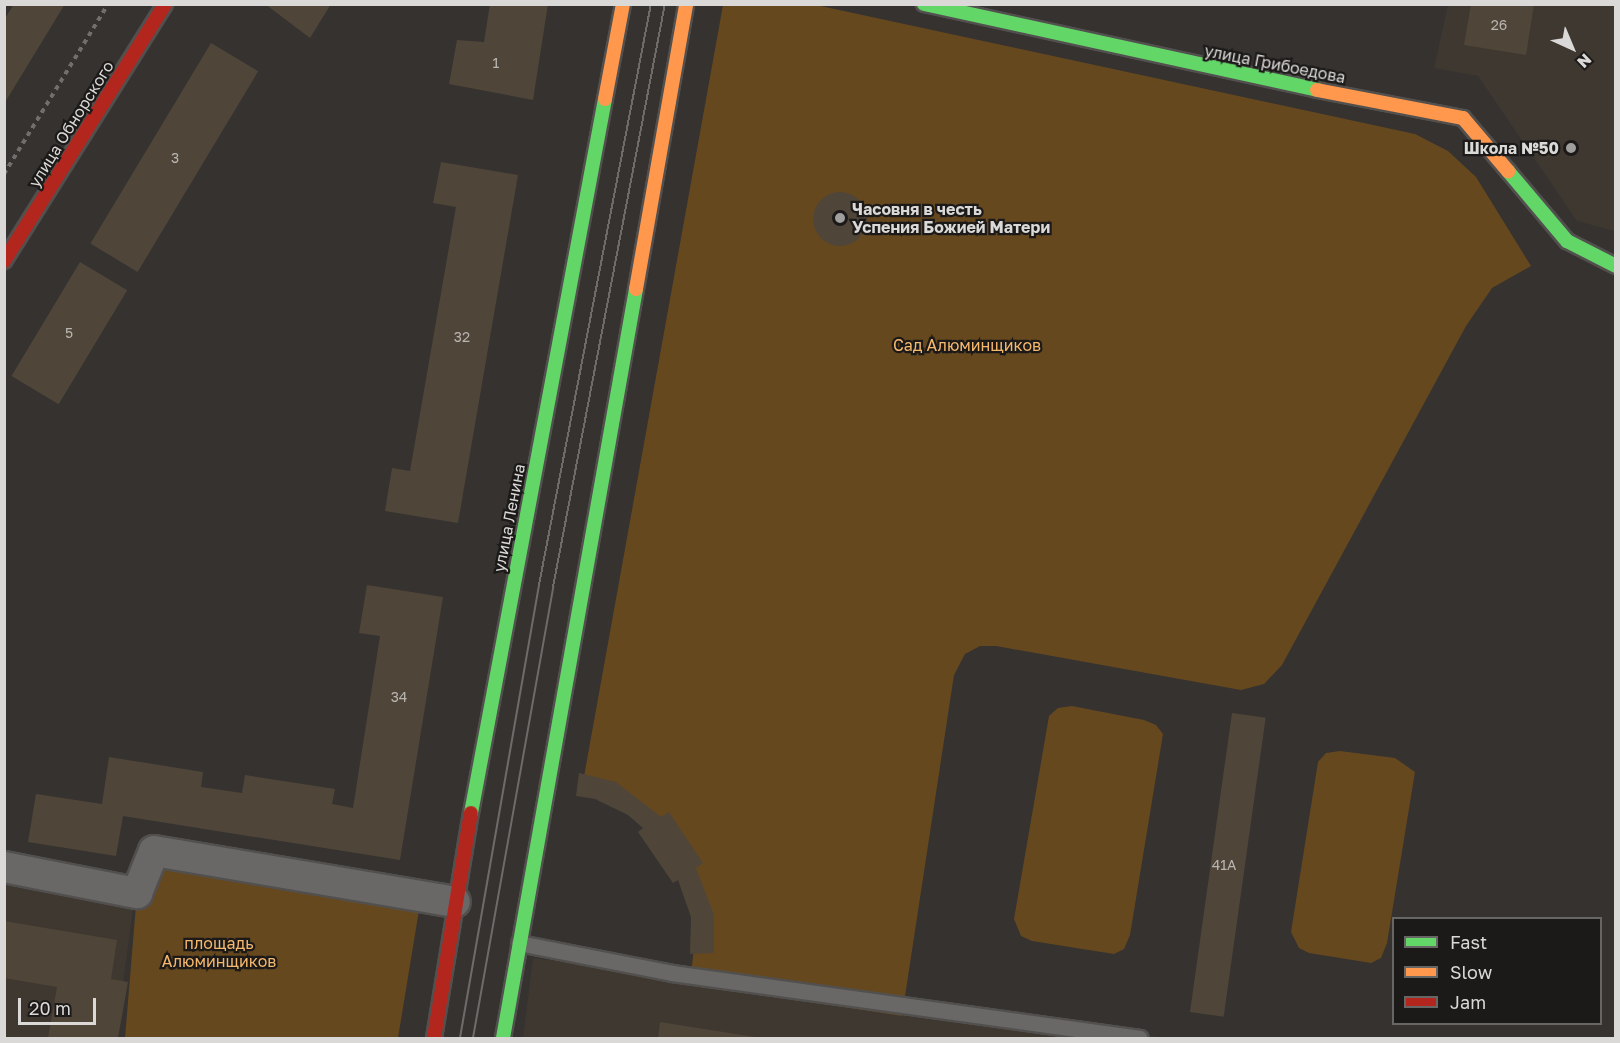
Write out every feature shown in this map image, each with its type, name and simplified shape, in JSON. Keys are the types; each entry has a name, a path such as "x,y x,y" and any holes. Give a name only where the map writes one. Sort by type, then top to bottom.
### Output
{"main road":[{"name":"улица Обнорского","path":"4,261 165,4"},
{"name":"улица Ленина","path":"434,1038 455,902 623,4"},
{"path":"503,1038 686,4"},
{"name":"улица Грибоедова","path":"924,4 1245,76 1463,118 1567,241 1616,266"}],"street":[{"path":"4,867 137,893 154,851 455,902"}],"lane":[{"path":"519,943 672,972 1139,1038"}],"path":[{"path":"4,174 108,4"}],"shaded area":[{"name":"Школа №50","path":"1448,5 1615,5 1615,231 1577,221 1478,76 1434,68"},
{"path":"4,877 134,900 116,1038 5,1038"},
{"path":"533,958 1169,1038 523,1038"}],"green space":[{"name":"Сад Алюминщиков","path":"723,5 816,5 1415,134 1448,151 1476,177 1531,266 1492,288 1466,326 1282,665 1264,684 1241,690 996,646 980,646 965,654 954,675 902,1016 690,983 698,912 655,823 583,782"},
{"path":"1072,706 1144,720 1156,725 1163,734 1130,935 1124,949 1114,954 1032,941 1021,936 1014,919 1049,716 1058,708"},
{"path":"1340,751 1395,758 1415,772 1387,943 1381,958 1371,963 1309,953 1299,948 1291,932 1318,762 1326,753"},
{"name":"площадь Алюминщиков","path":"154,851 420,904 398,1038 125,1038 137,893"}],"building":[{"path":"14,4 65,4 4,104 4,20"},
{"path":"265,4 331,4 310,38"},
{"path":"490,4 548,4 533,100 449,84 457,40 484,42"},
{"path":"1471,4 1534,4 1526,55 1464,45"},
{"path":"211,43 258,71 138,272 90,244"},
{"path":"441,162 518,175 458,523 385,511 392,468 410,471 456,207 433,203"},
{"name":"Часовня в честь Успения Божией Матери","path":"835,192 845,192 855,196 863,204 867,219 863,234 855,242 845,246 835,246 825,242 817,234 813,224 813,214 817,204 825,196"},
{"path":"80,262 127,290 59,404 11,376"},
{"path":"367,585 443,597 400,860 123,816 116,856 28,842 36,794 102,804 109,757 203,772 201,787 242,793 245,775 335,789 332,804 353,808 380,636 359,633"},
{"path":"1232,713 1266,718 1224,1017 1190,1012"},
{"path":"579,773 616,782 661,817 669,812 703,863 696,868 714,915 714,953 690,954 691,917 678,880 673,883 638,832 643,828 628,815 595,799 576,796"},
{"path":"4,921 117,940 111,979 128,982 118,1038 48,1038 57,987 4,978"},
{"path":"660,1022 755,1037 755,1038 658,1038"}],"tram line":[{"path":"460,1038 539,585 651,4"},
{"path":"473,1038 553,587 665,4"}],"traffic: fast":[{"path":"924,4 1317,90"},
{"path":"471,813 605,99"},
{"path":"1508,171 1567,241 1616,266"},
{"path":"503,1038 636,289"}],"traffic: slow":[{"path":"605,99 623,4"},
{"path":"636,289 686,4"},
{"path":"1317,90 1463,118 1508,171"}],"traffic: jam":[{"path":"4,261 165,4"},
{"path":"434,1038 471,813"}],"place":[{"name":"Школа №50","path":"1571,148"},
{"name":"Часовня в честь Успения Божией Матери","path":"840,218"}]}
